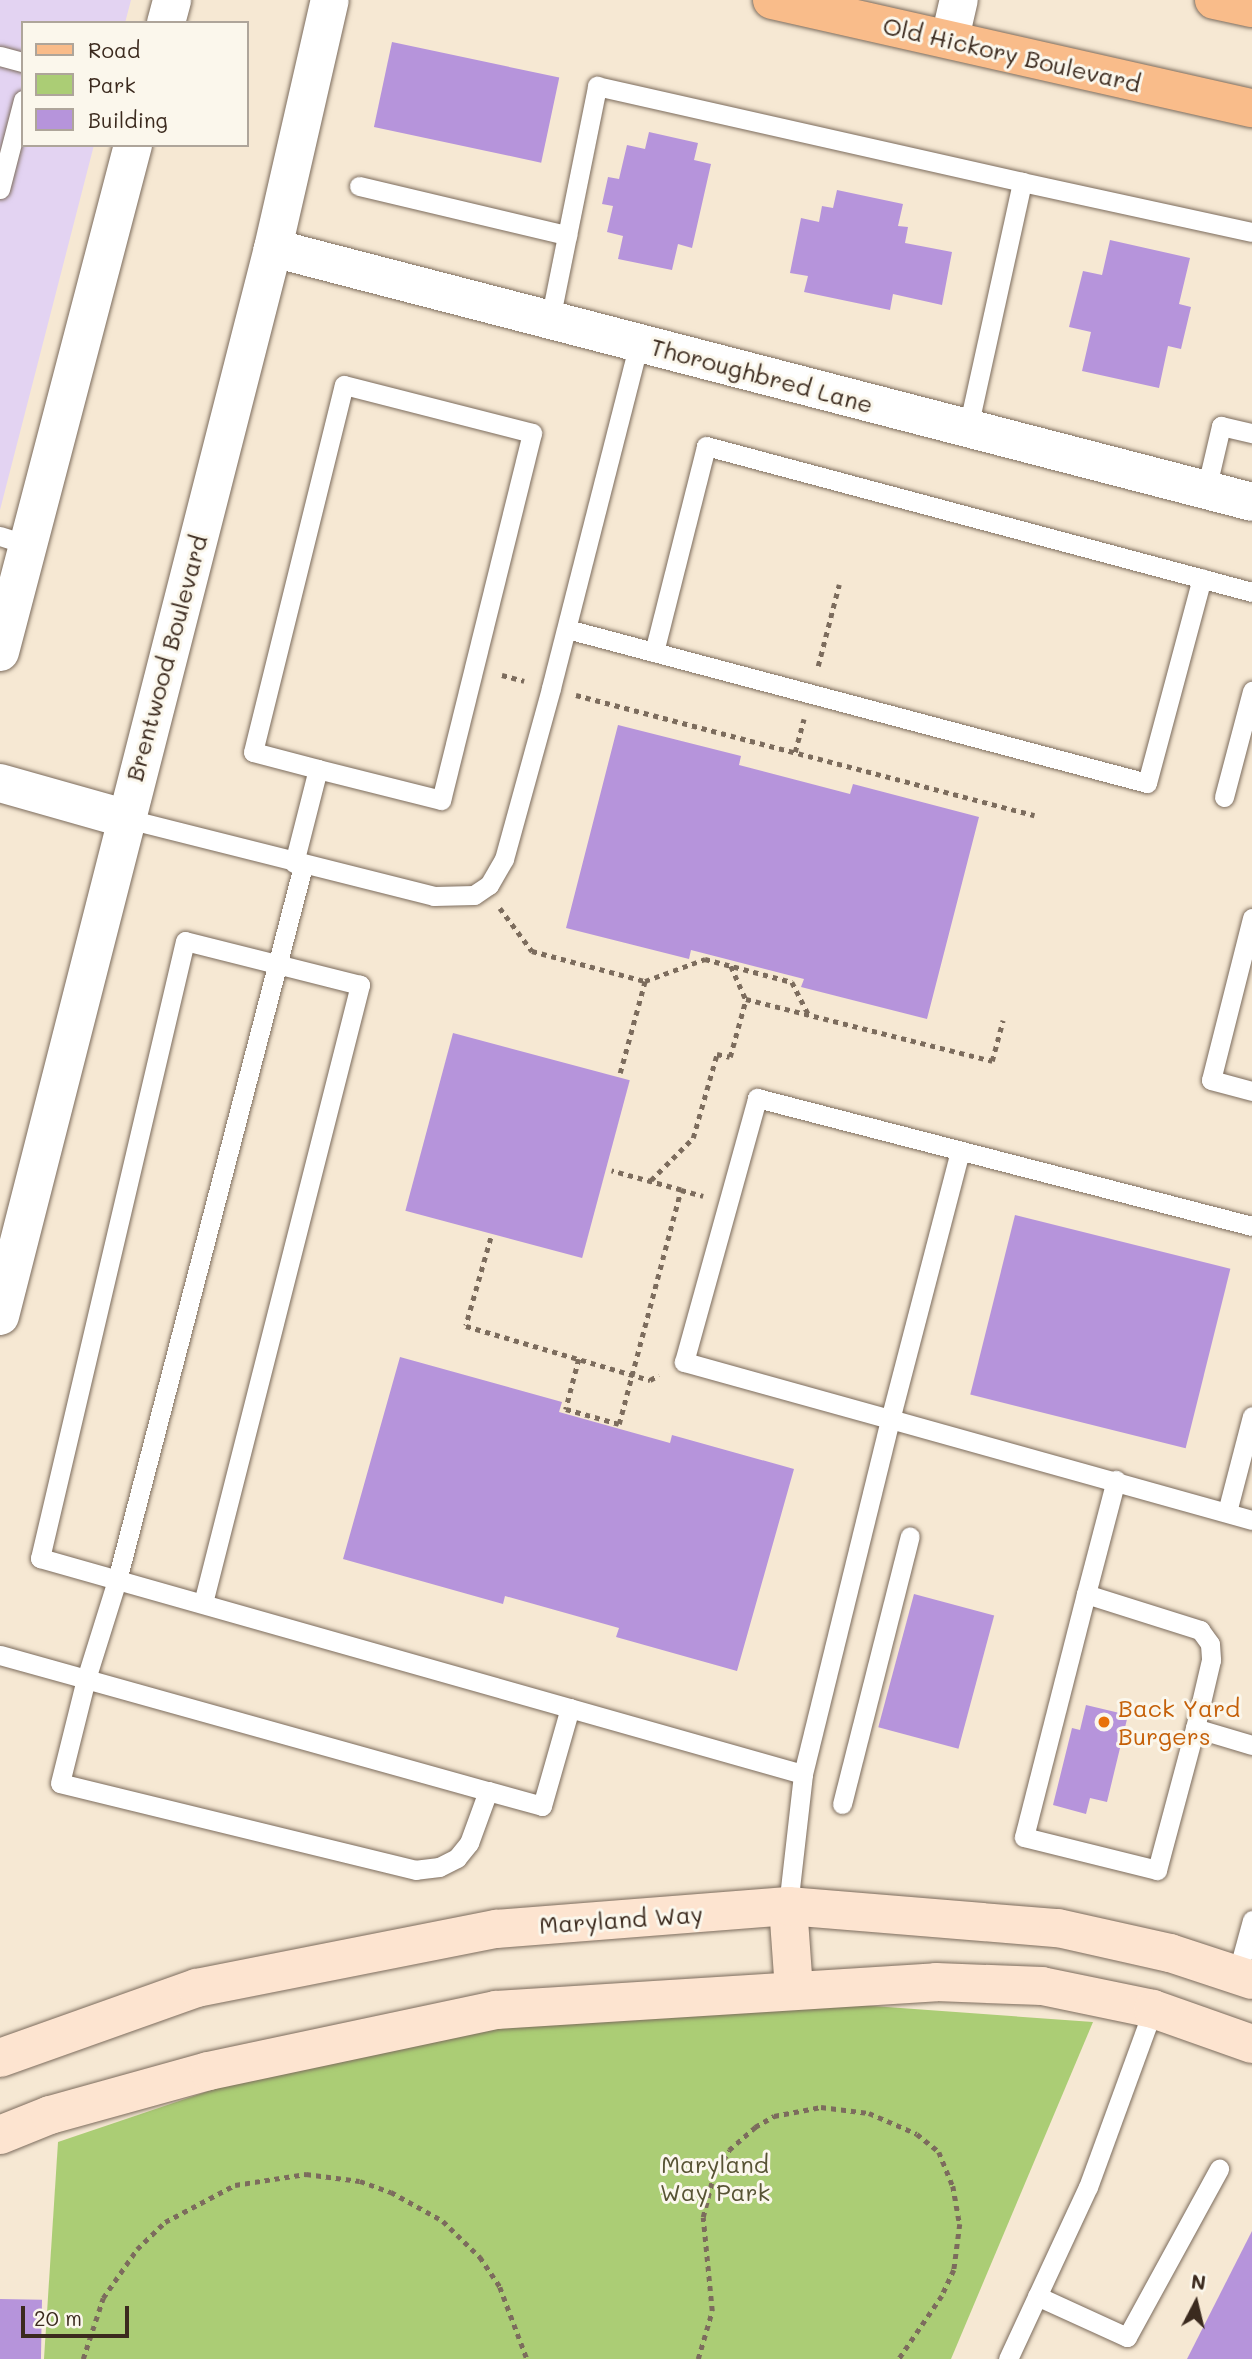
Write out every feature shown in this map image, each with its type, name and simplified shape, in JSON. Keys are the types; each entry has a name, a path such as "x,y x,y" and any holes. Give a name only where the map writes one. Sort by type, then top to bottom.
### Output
{"main road":[{"name":"Old Hickory Boulevard","path":"772,0 1252,108"},
{"path":"1214,0 1252,8"},
{"path":"789,1906 794,1990"},
{"name":"Maryland Way","path":"0,2058 197,1988 496,1929 789,1906 1058,1928 1170,1953 1245,1978"},
{"path":"0,2135 50,2115 209,2071 496,2010 936,1982 1042,1986 1153,2009 1252,2045"}],"street":[{"path":"167,21 173,0"},
{"name":"Brentwood Boulevard","path":"0,1316 124,818 273,248 330,0"},
{"path":"950,38 959,0"},
{"path":"0,584 132,147"},
{"name":"Thoroughbred Lane","path":"273,248 1252,502"},
{"path":"0,652 12,540"},
{"path":"0,783 124,818"}],"lane":[{"path":"0,56 21,61"},
{"path":"550,320 597,86 1252,232"},
{"path":"0,189 21,108"},
{"path":"968,428 1022,182"},
{"path":"359,186 567,235"},
{"path":"124,818 434,896 455,899 485,888 499,873 504,859 567,629 639,343"},
{"path":"344,385 532,433 441,800 318,769 253,752 344,385"},
{"path":"1206,490 1221,426 1252,433"},
{"path":"654,652 706,446 1252,592"},
{"path":"567,629 1147,783 1202,578"},
{"path":"1224,797 1252,691"},
{"path":"318,769 275,963 117,1580 86,1679 60,1783 415,1870 439,1867 457,1858 469,1843 488,1791"},
{"path":"1252,918 1211,1080 1252,1091"},
{"path":"203,1603 360,985 185,941 40,1559 803,1774"},
{"path":"1252,1226 757,1098 684,1362 1252,1520"},
{"path":"789,1906 803,1774 890,1419 960,1151"},
{"path":"1227,1512 1252,1416"},
{"path":"1086,1594 1193,1625 1206,1636 1211,1652 1209,1674 1157,1870 1024,1837 1086,1594 1116,1480"},
{"path":"842,1804 910,1536"},
{"path":"0,1655 542,1806 570,1708"},
{"path":"1195,1728 1252,1745"},
{"path":"1245,1978 1252,1920"},
{"path":"1008,2359 1088,2186 1153,2009"},
{"path":"1037,2296 1127,2337 1219,2169"}],"path":[{"path":"474,668 1035,815"},
{"path":"485,888 532,951 645,981 705,959 792,982 808,1015"},
{"path":"650,1181 693,1138 716,1054 730,1057 746,999 731,966"},
{"path":"620,1073 645,981"},
{"path":"746,999 992,1061 1003,1020"},
{"path":"579,1359 566,1409 619,1424 681,1190 612,1171"},
{"path":"491,1238 466,1326 650,1380 684,1362"},
{"path":"698,2359 712,2311 703,2217 713,2177 729,2150 755,2127 774,2116 821,2107 869,2113 917,2134 939,2152 953,2186 960,2224 954,2270 942,2296 900,2359"},
{"path":"83,2359 103,2298 136,2249 164,2222 235,2185 306,2174 359,2181 391,2192 451,2228 500,2287 527,2359"}],"shaded area":[{"path":"0,0 131,0 126,21 21,21 21,147 93,147 0,510"}],"green space":[{"name":"Maryland Way Park","path":"720,1995 1093,2022 951,2359 44,2359 58,2142 368,2037"}],"building":[{"path":"392,42 559,78 541,163 374,127"},
{"path":"649,132 698,143 694,160 711,164 692,248 678,244 672,270 618,259 623,236 607,232 613,206 602,204 608,177 619,179 627,145 645,149"},
{"path":"837,190 903,204 898,226 908,227 905,243 952,252 942,305 893,294 890,310 804,292 808,276 790,273 801,218 819,222 822,206 833,208"},
{"path":"1110,240 1190,258 1179,304 1191,307 1181,349 1168,346 1159,388 1082,371 1091,332 1069,327 1083,271 1102,275"},
{"path":"618,725 741,756 739,765 850,794 853,784 979,817 927,1019 801,987 804,979 691,950 689,959 566,928"},
{"path":"453,1033 630,1080 582,1258 405,1211"},
{"path":"1015,1215 1230,1269 1186,1448 970,1395"},
{"path":"400,1357 562,1402 559,1412 670,1443 672,1435 794,1469 737,1671 616,1637 619,1628 505,1596 503,1604 343,1559"},
{"path":"914,1594 994,1615 958,1749 878,1727"},
{"name":"Back Yard Burgers","path":"1086,1705 1128,1715 1107,1802 1090,1798 1086,1814 1053,1805 1072,1728 1080,1730"},
{"path":"1252,2231 1252,2359 1187,2359"},
{"path":"0,2299 42,2300 41,2359 0,2359"}],"place":[{"name":"Back Yard Burgers","path":"1104,1722"}]}
